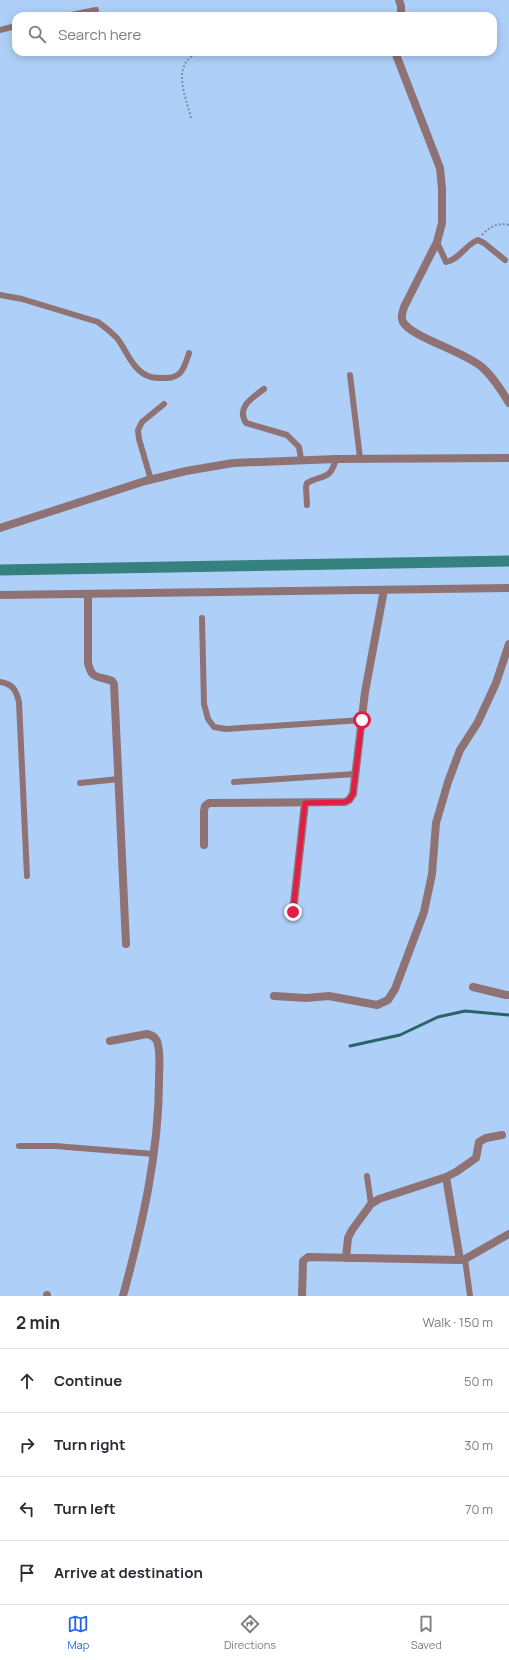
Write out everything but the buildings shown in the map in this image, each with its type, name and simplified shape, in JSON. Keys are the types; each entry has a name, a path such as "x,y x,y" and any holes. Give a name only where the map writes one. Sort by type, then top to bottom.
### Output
{"street":[{"path":"399,0 401,12"},
{"path":"397,56 440,168 442,189 442,223 437,242 404,307 401,315 403,322 413,332 462,354 483,368 493,378 509,403"},
{"path":"0,528 151,480 233,463 302,459 509,458"},
{"path":"0,595 509,588"},
{"path":"204,845 204,811 205,806 209,803 305,803 345,802 349,800 353,794 365,692 384,590"},
{"path":"88,594 88,663 90,673 93,676 112,681 114,684 126,944"},
{"path":"274,996 306,998 329,996 376,1005 388,1000 395,989 424,912 432,874 436,822 448,782 460,750 478,722 496,683 509,644"},
{"path":"293,912 305,803"},
{"path":"473,987 509,995"},
{"path":"110,1041 147,1034 156,1039 160,1055 159,1108 154,1154 135,1250 123,1296"},
{"path":"346,1258 348,1238 371,1204 379,1199 446,1177 461,1169 476,1158 479,1142 486,1138 502,1135"},
{"path":"446,1177 462,1259"},
{"path":"302,1296 303,1261 308,1257 462,1259 509,1234"}],"lane":[{"path":"86,12 96,10"},
{"path":"0,30 12,27"},
{"path":"437,242 446,262 455,258 472,242 478,240 505,260"},
{"path":"0,295 22,299 98,322 107,328 117,339 139,371 151,377 168,378 177,376 183,371 189,353"},
{"path":"350,376 360,458"},
{"path":"264,389 249,400 243,409 243,418 246,423 287,435 299,447 302,459"},
{"path":"151,480 138,430 142,422 164,404"},
{"path":"307,505 307,483 330,474 334,469 336,459"},
{"path":"202,618 204,704 208,719 214,727 226,729 362,720"},
{"path":"0,682 8,683 13,687 19,702 27,876"},
{"path":"234,782 355,774"},
{"path":"80,783 119,779"},
{"path":"19,1146 55,1146 154,1154"},
{"path":"367,1176 371,1204"},
{"path":"462,1259 470,1296"}],"path":[{"path":"191,118 181,77 183,68 193,56"},
{"path":"478,240 486,231 494,226 505,224 509,225"}],"waterway":[{"path":"0,570 509,561"},
{"path":"350,1046 400,1035 438,1017 465,1011 509,1015"}],"route":[{"path":"293,912 305,803 325,804 345,802 349,800 353,794 362,720"}]}
